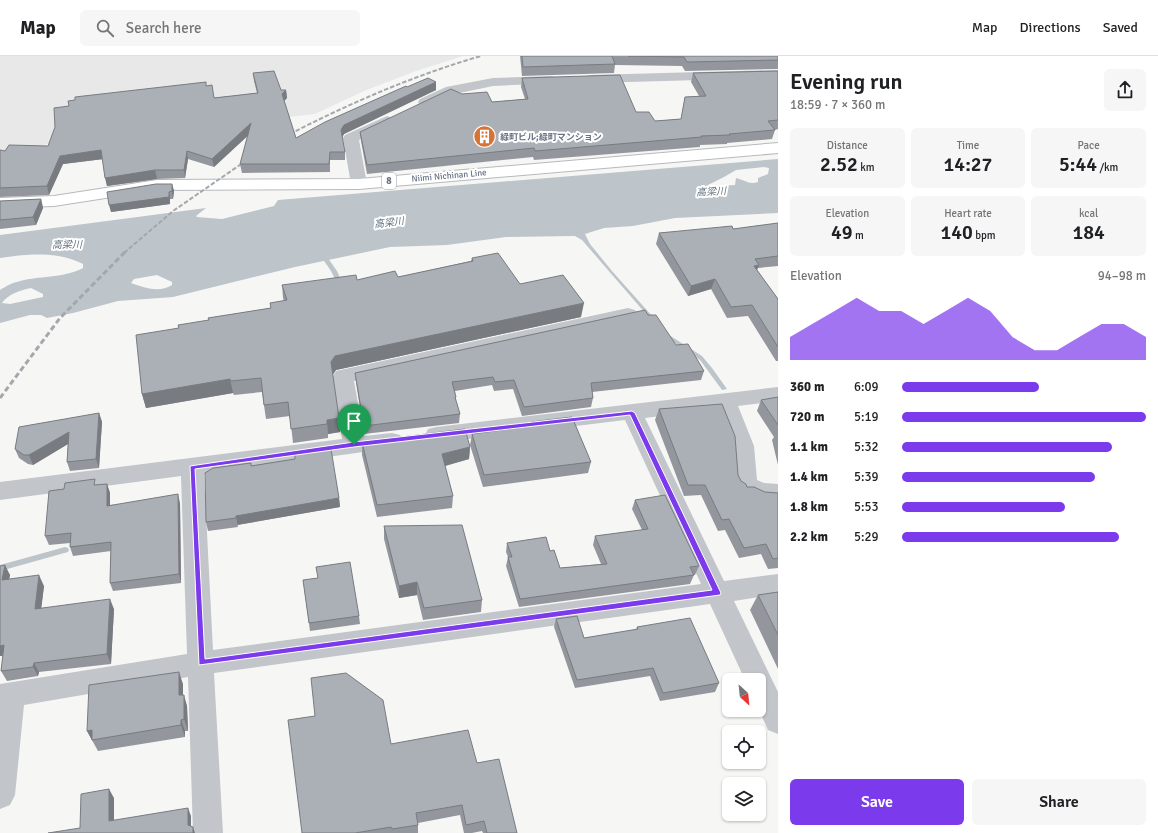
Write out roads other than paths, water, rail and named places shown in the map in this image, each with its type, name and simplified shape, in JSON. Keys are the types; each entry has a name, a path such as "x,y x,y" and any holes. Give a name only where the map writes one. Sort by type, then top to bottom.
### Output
{"main road":[{"name":"Niimi Nichinan Line","path":"0,203 54,201 157,185 359,184 778,148"}],"street":[{"path":"580,79 778,74"},
{"path":"415,107 451,90 493,82 564,80"},
{"path":"359,184 351,138 401,114"},
{"path":"354,445 343,376 637,312"},
{"path":"0,491 354,445 632,413 778,394"},
{"path":"725,401 743,446 746,485 761,492 778,493"},
{"path":"632,413 756,673"},
{"path":"192,467 202,663 208,833"},
{"path":"0,795 5,697 202,663 778,584"},
{"path":"766,695 778,721"}],"water":[{"name":"高梁川","path":"778,159 778,213 675,218 633,226 604,228 585,234 590,244 612,271 669,335 702,356 727,389 722,390 700,360 665,336 582,240 575,236 506,237 447,245 390,247 295,267 173,297 118,301 47,318 41,315 30,315 0,323 0,290 13,283 25,280 67,274 83,268 83,264 52,255 21,255 0,258 0,235 206,208 196,216 222,219 274,206 278,200","holes":["764,167 769,168 768,174 758,178 758,182 755,183 749,183 736,178 735,185 708,185 736,170","157,275 172,282 172,285 162,289 152,289 131,283 134,279","31,288 43,294 43,297 10,304 2,303 11,295"]}],"waterway":[{"path":"323,255 334,271 338,280"},
{"path":"0,568 65,550"}],"railway":[{"path":"284,137 332,113 405,82 430,72 481,56"},
{"path":"124,253 173,211 250,158"},
{"path":"0,398 60,318 124,253"}],"place":[{"name":"緑町ビル;緑町マンション","path":"485,137"}]}
